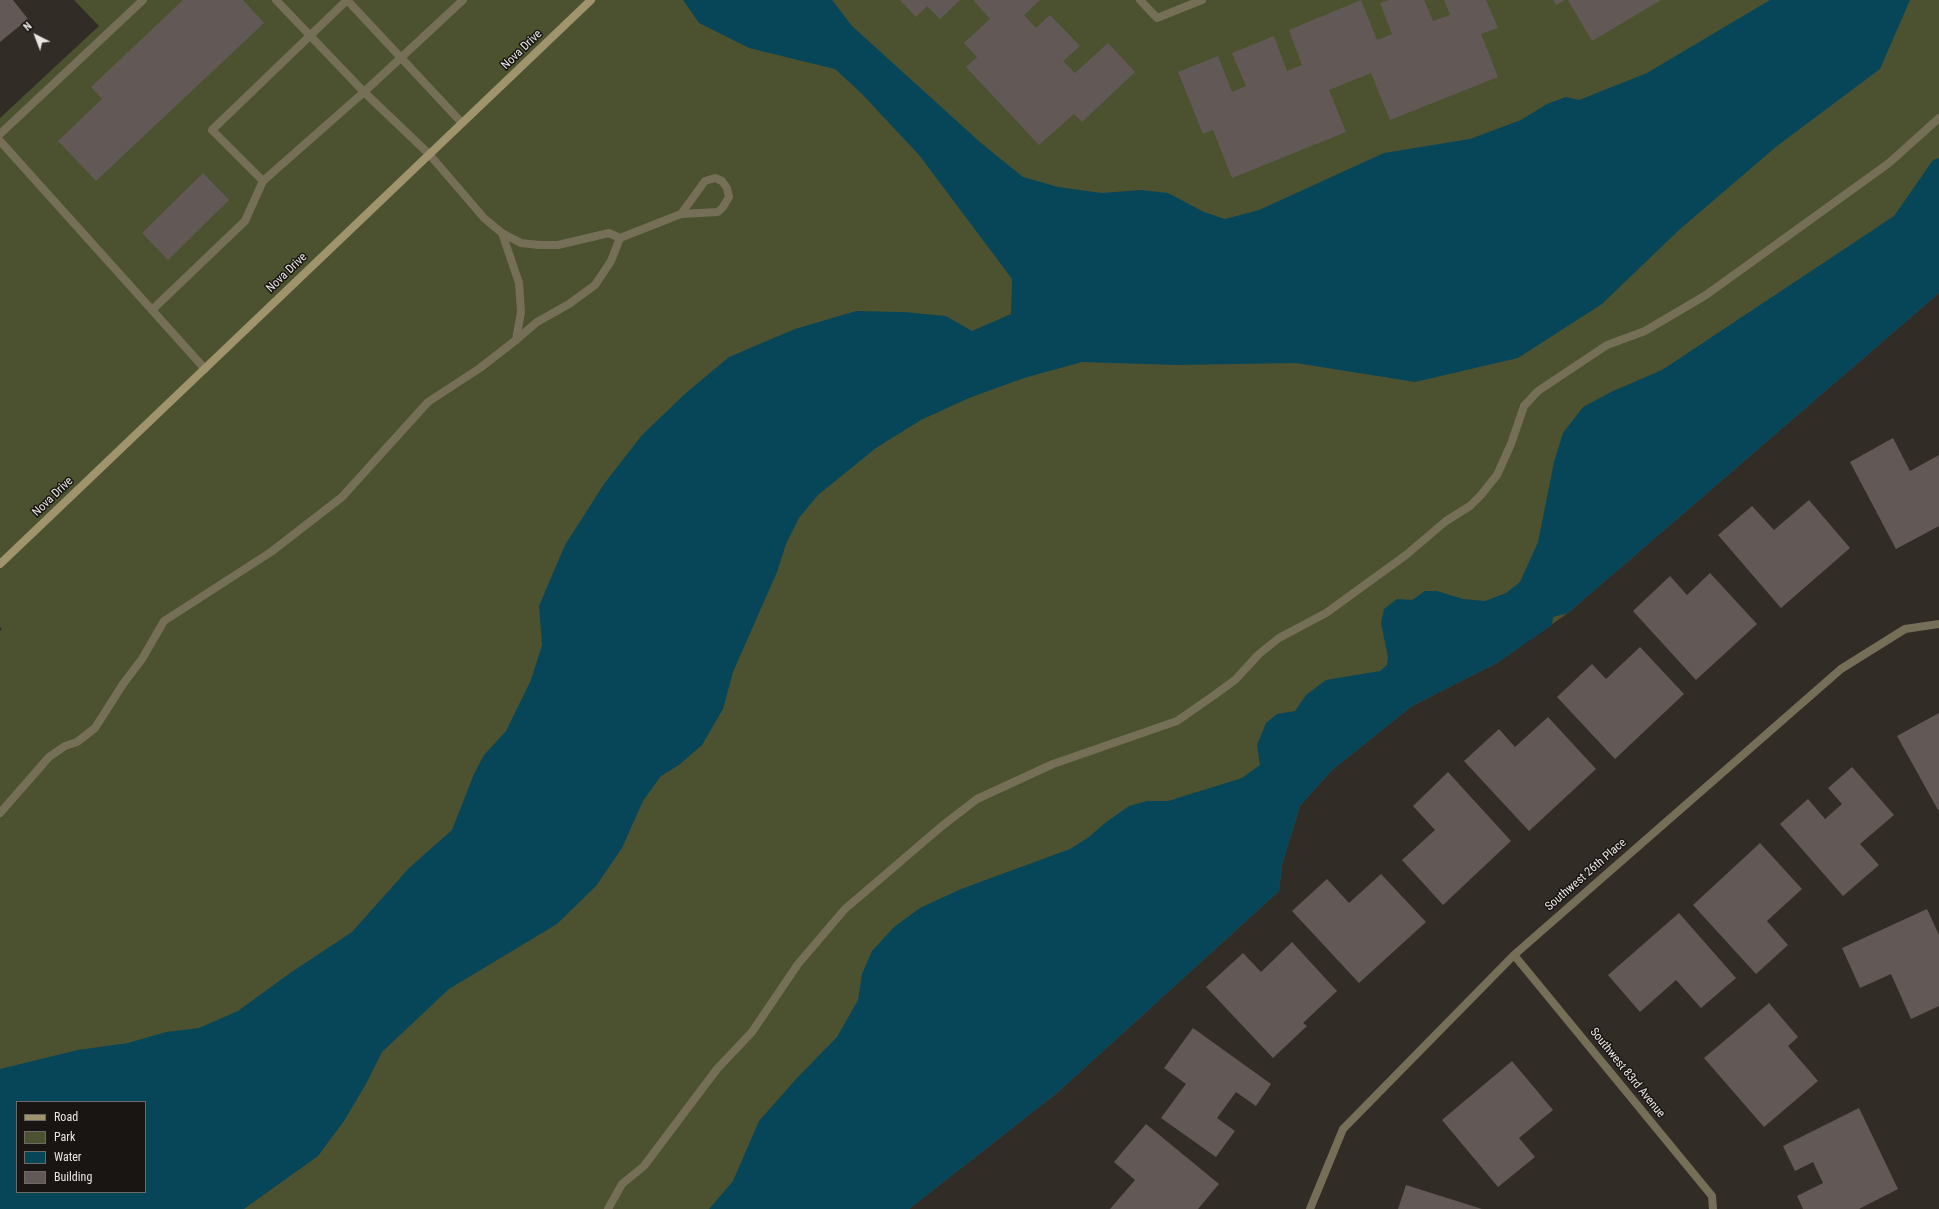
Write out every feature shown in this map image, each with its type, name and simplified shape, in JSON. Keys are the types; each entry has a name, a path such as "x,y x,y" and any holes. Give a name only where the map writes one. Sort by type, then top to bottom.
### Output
{"street":[{"path":"0,134 143,0"},
{"path":"276,0 364,92 429,154 480,213 502,233 521,243 539,245 558,245 609,233 620,238 681,214 718,212 729,197 727,188 722,181 715,178 705,181 681,214"},
{"path":"263,181 212,130 347,0 462,123"},
{"path":"152,310 245,221 263,181 364,92 463,0"},
{"name":"Nova Drive","path":"0,564 591,0"},
{"path":"1140,0 1157,18 1202,0"},
{"path":"608,1209 622,1184 644,1166 717,1069 752,1032 798,964 845,909 942,826 977,799 1053,764 1177,721 1213,696 1235,680 1259,654 1279,638 1326,613 1406,555 1446,521 1470,506 1497,475 1511,444 1524,406 1538,391 1607,345 1645,331 1706,295 1889,163 1939,118"},
{"path":"0,141 205,369"},
{"path":"502,233 519,283 521,312 516,340"},
{"path":"0,813 50,757 65,746 77,742 95,728 122,684 142,659 164,620 271,552 342,497 428,402 480,368 537,322 568,304 595,285 611,261 620,238"},
{"name":"Southwest 26th Place","path":"1310,1209 1343,1129 1514,955 1841,669 1905,629 1939,624"},
{"name":"Southwest 83rd Avenue","path":"1514,955 1712,1196 1714,1209"}],"green space":[{"path":"74,0 1939,0 1939,293 1568,613 1497,663 1412,706 1331,771 1300,806 1282,865 1279,891 1057,1093 909,1209 0,1209 0,631 2,629 0,627 0,118 99,26"}],"water":[{"path":"683,0 832,0 852,26 981,143 1023,177 1058,187 1102,193 1141,190 1168,193 1204,212 1225,219 1259,210 1384,153 1470,139 1521,120 1547,104 1566,97 1579,100 1647,73 1770,0 1910,0 1880,69 1777,146 1679,230 1602,304 1518,358 1415,382 1296,363 1176,365 1082,362 1024,378 969,398 921,420 876,448 818,495 799,518 786,544 777,572 733,672 723,709 702,745 679,765 661,776 643,801 622,848 596,886 557,924 449,989 382,1052 366,1084 344,1121 318,1156 244,1209 0,1209 0,1069 78,1050 128,1043 166,1032 199,1028 238,1011 290,973 352,932 409,868 452,830 474,774 484,755 506,731 531,680 542,645 539,606 565,545 604,484 642,435 687,392 729,357 795,329 856,311 903,312 946,316 972,331 1011,314 1012,279 919,155 861,93 835,69 749,48 699,23"},
{"path":"1939,158 1939,293 1568,613 1553,617 1552,625 1497,663 1412,706 1331,771 1300,806 1282,865 1279,891 1057,1093 909,1209 709,1209 733,1181 759,1121 797,1078 837,1037 858,1000 862,974 872,951 894,927 920,908 961,889 1070,849 1089,837 1105,823 1129,806 1147,801 1168,801 1242,778 1260,765 1257,745 1266,723 1277,714 1295,711 1306,695 1326,680 1380,671 1387,665 1388,657 1381,623 1384,609 1397,599 1412,600 1425,591 1437,591 1463,599 1485,601 1506,593 1520,582 1538,542 1554,462 1563,433 1583,407 1613,391 1662,370 1894,216 1933,160"}],"building":[{"path":"0,0 13,0 28,19 0,42"},
{"path":"183,0 243,0 264,23 96,181 58,141 102,99 91,87"},
{"path":"900,0 960,0 940,19 927,6 916,17"},
{"path":"973,0 1040,0 1024,15 1036,28 1050,15 1080,46 1063,61 1075,73 1108,43 1135,72 1082,122 1074,114 1039,145 966,67 977,57 964,43 990,19"},
{"path":"1361,0 1377,40 1392,34 1380,3 1389,0 1424,0 1433,21 1450,15 1444,0 1486,0 1498,28 1481,34 1498,77 1390,120 1371,73 1329,90 1346,132 1232,178 1213,130 1203,134 1178,72 1218,56 1232,92 1246,86 1232,53 1274,36 1287,71 1302,65 1289,30"},
{"path":"1553,0 1565,0 1556,5"},
{"path":"1568,0 1661,0 1592,41"},
{"path":"203,173 229,200 168,260 142,233"},
{"path":"1893,438 1910,471 1939,455 1939,526 1896,549 1850,462"},
{"path":"1809,500 1850,548 1781,608 1718,535 1752,506 1774,530"},
{"path":"1710,573 1757,624 1696,680 1633,611 1670,576 1687,595"},
{"path":"1640,647 1684,694 1615,759 1557,697 1592,664 1606,679"},
{"path":"1939,713 1939,809 1938,810 1897,736"},
{"path":"1548,717 1596,769 1529,831 1464,761 1499,729 1515,747"},
{"path":"1852,767 1894,815 1860,844 1879,865 1843,896 1780,824 1808,799 1825,819 1842,804 1828,788"},
{"path":"1448,772 1511,841 1443,905 1402,860 1435,830 1413,806"},
{"path":"1760,843 1802,889 1767,921 1788,945 1756,974 1693,905"},
{"path":"1381,874 1426,922 1359,983 1292,911 1327,879 1349,903"},
{"path":"1927,909 1939,935 1939,1006 1911,1019 1891,974 1860,988 1842,948"},
{"path":"1679,913 1736,978 1701,1008 1676,980 1640,1012 1608,975"},
{"path":"1292,942 1337,991 1303,1023 1307,1026 1273,1058 1206,987 1243,953 1261,972"},
{"path":"1769,1003 1798,1037 1788,1046 1818,1081 1764,1127 1704,1058"},
{"path":"1193,1028 1271,1084 1256,1106 1236,1092 1217,1118 1235,1131 1216,1157 1161,1118 1186,1084 1164,1068"},
{"path":"1512,1061 1553,1110 1519,1138 1535,1157 1498,1187 1442,1120"},
{"path":"1859,1108 1898,1189 1859,1209 1803,1209 1797,1196 1823,1183 1813,1162 1795,1171 1783,1146"},
{"path":"1146,1124 1219,1184 1198,1209 1110,1209 1135,1180 1114,1162"},
{"path":"1406,1185 1482,1209 1398,1209"}]}
